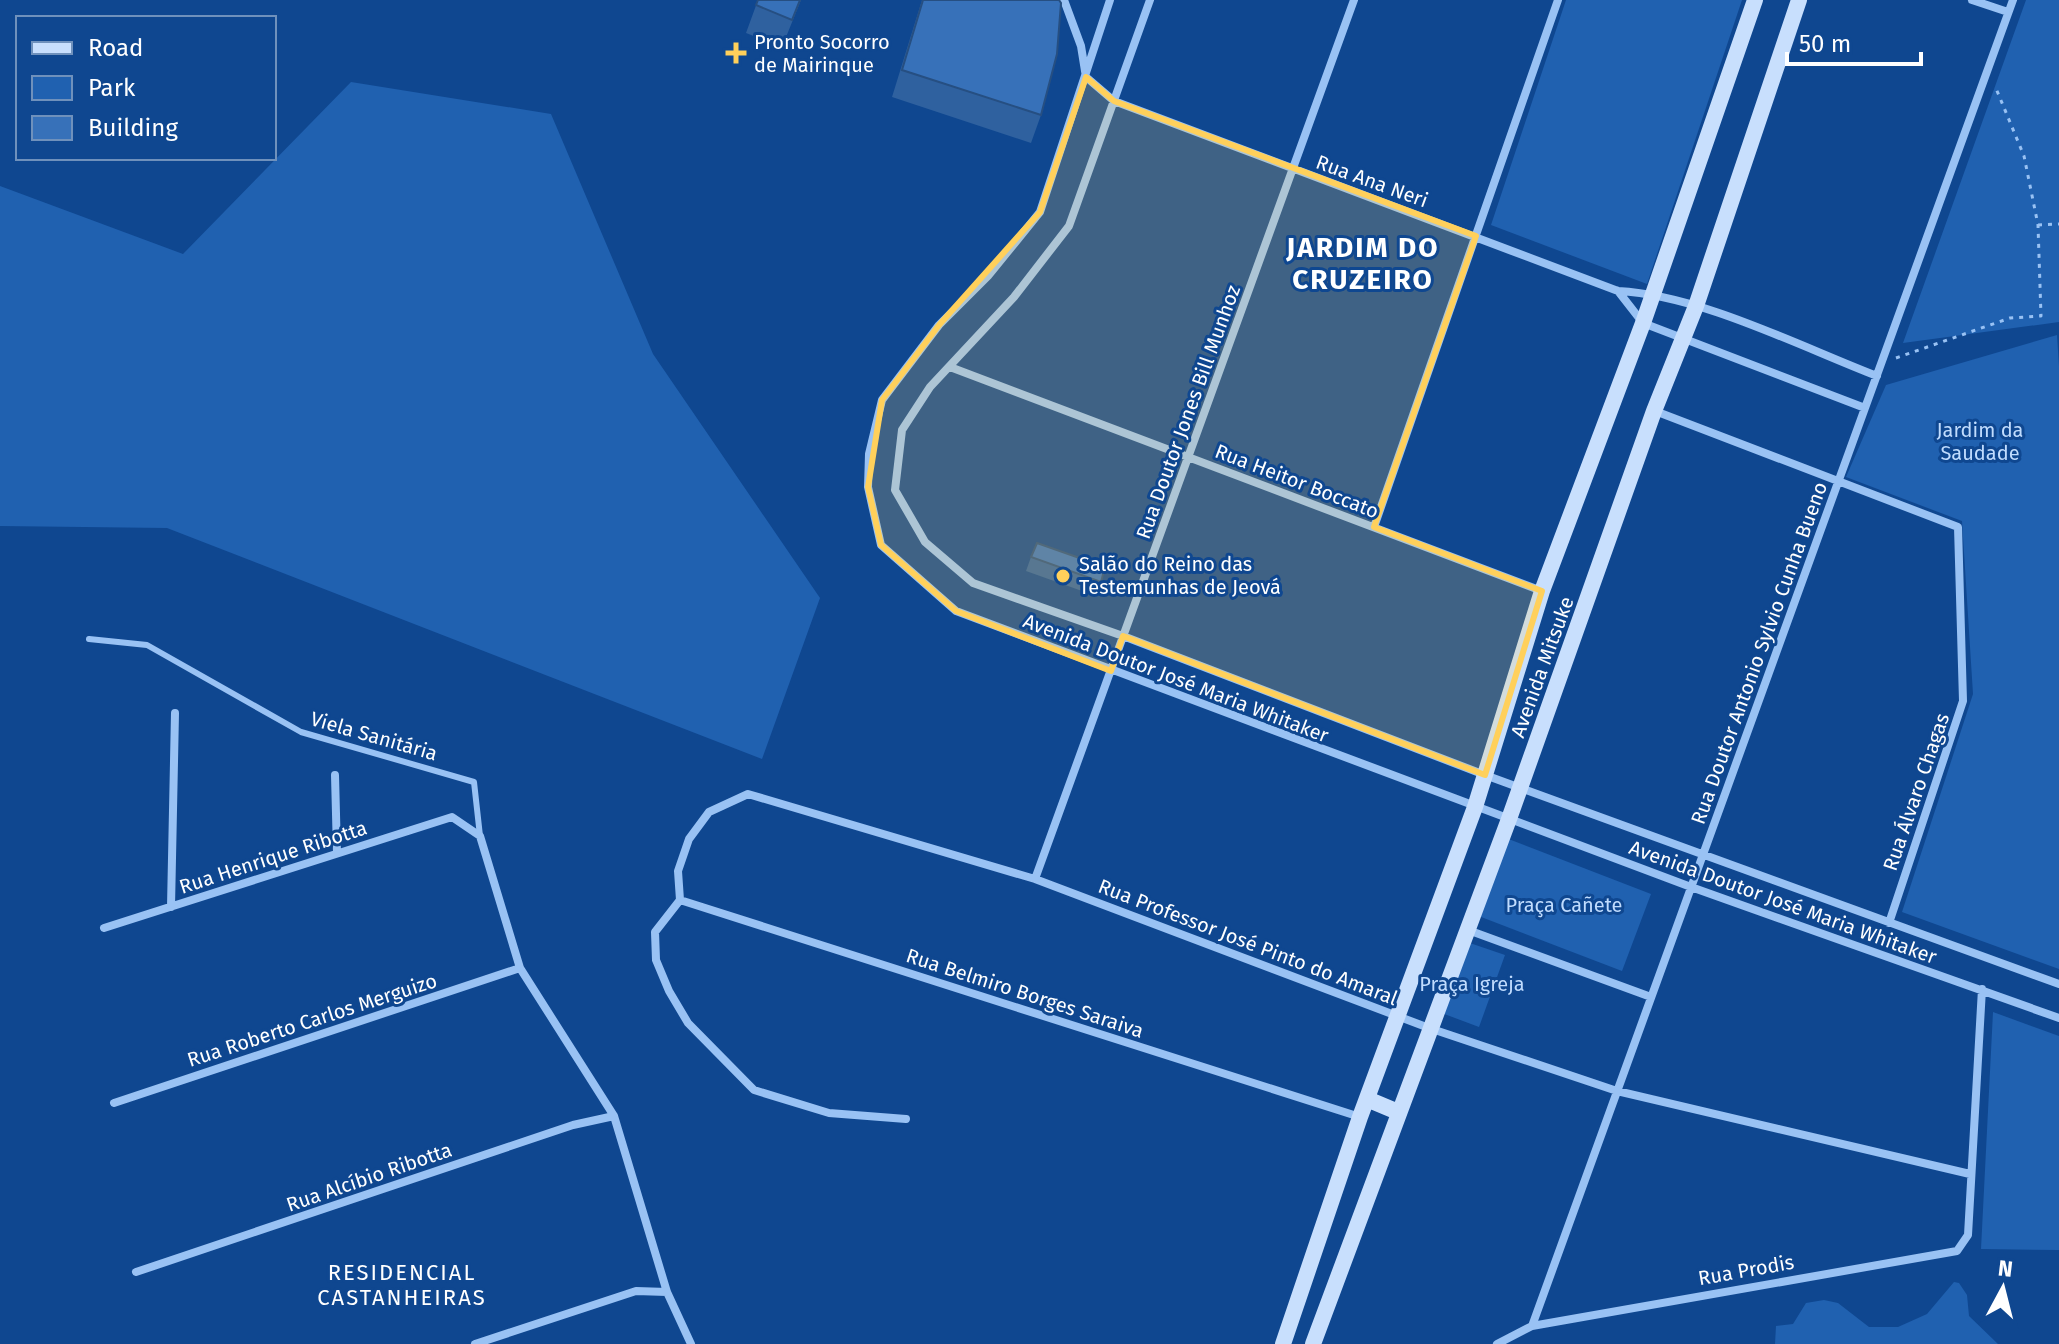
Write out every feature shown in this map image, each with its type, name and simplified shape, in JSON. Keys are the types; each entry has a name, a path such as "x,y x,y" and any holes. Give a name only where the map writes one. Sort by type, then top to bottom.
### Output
{"main road":[{"name":"Avenida Mitsuke","path":"1283,1344 1360,1117 1475,807 1542,591 1654,293 1755,0"},
{"name":"Avenida Mitsuke","path":"1313,1344 1509,819 1654,411 1696,306 1799,0"},
{"path":"1367,1099 1398,1112"}],"street":[{"path":"1064,0 1081,46 1086,77"},
{"name":"Avenida Doutor José Maria Whitaker","path":"1110,0 1040,212 988,276 939,325 882,400 869,454 868,487 881,545 956,611 1691,887 2059,1018"},
{"name":"Avenida Doutor José Maria Whitaker","path":"1150,0 1069,226 1014,297 930,387 902,430 895,490 925,542 973,583 1123,636 1485,775 2059,984"},
{"name":"Rua Doutor Jones Bill Munhoz","path":"1035,879 1354,0"},
{"path":"1374,527 1558,0"},
{"path":"1972,0 2008,12"},
{"name":"Rua Doutor Antonio Sylvio Cunha Bueno","path":"1532,1326 2013,0"},
{"name":"Rua Ana Neri","path":"1086,77 1114,101 1293,169 1618,291 1654,293 1696,306 1877,376"},
{"path":"1618,291 1643,323 1865,408"},
{"name":"Rua Heitor Boccato","path":"950,367 1542,591"},
{"path":"1654,411 1838,481"},
{"name":"Rua Álvaro Chagas","path":"1838,481 1958,527 1963,701 1889,923"},
{"path":"171,907 175,713"},
{"path":"335,775 337,853"},
{"name":"Rua Professor José Pinto do Amaral","path":"680,900 678,871 689,839 709,812 748,794 1035,879 1429,1028 1617,1091 1970,1174"},
{"name":"Rua Henrique Ribotta","path":"104,928 452,817 480,836"},
{"path":"480,836 520,968 614,1116 667,1292 691,1344"},
{"path":"680,900 655,932 656,960 669,991 688,1023 754,1090 829,1113 906,1119"},
{"name":"Rua Belmiro Borges Saraiva","path":"680,900 1360,1117"},
{"path":"1467,930 1651,997"},
{"name":"Rua Roberto Carlos Merguizo","path":"114,1103 520,968"},
{"path":"1970,1174 1982,989"},
{"name":"Rua Alcíbio Ribotta","path":"136,1272 573,1125 614,1116"},
{"name":"Rua Prodis","path":"1532,1326 1957,1251 1968,1235 1970,1174"},
{"path":"475,1344 636,1291 667,1292"},
{"path":"1497,1344 1532,1326"}],"lane":[{"name":"Viela Sanitária","path":"89,639 147,645 301,732 474,782 480,836"}],"path":[{"path":"1881,363 2010,318 2041,316 2038,225 2024,156 1989,73"},
{"path":"2038,225 2059,224"}],"highlighted area":[{"path":"1086,77 1114,101 1476,236 1374,527 1542,591 1485,775 1123,636 1111,671 956,611 891,557 881,545 868,487 882,400 939,325 1040,212"}],"green space":[{"path":"1566,0 1742,0 1647,284 1491,225"},
{"path":"2026,0 2059,0 2059,322 1903,343"},
{"path":"351,82 551,114 653,354 820,598 762,759 167,528 0,526 0,186 183,254"},
{"name":"Jardim da Saudade","path":"2057,335 2059,969 1902,912 1973,694 1962,521 1846,477 1886,385"},
{"name":"Praça Cañete","path":"1506,838 1651,894 1622,971 1476,915"},
{"name":"Praça Igreja","path":"1464,941 1505,955 1479,1027 1439,1012"},
{"path":"1993,1012 2059,1036 2059,1250 1981,1249"},
{"path":"1954,1282 1959,1283 1967,1295 1969,1316 1998,1344 1775,1344 1776,1326 1793,1324 1806,1303 1824,1300 1838,1303 1869,1327 1898,1327 1927,1314"}],"building":[{"path":"758,0 800,0 792,20 756,5"},
{"path":"923,0 1059,0 1057,54 1041,115 902,70"},
{"path":"1037,543 1105,567 1101,582 1031,557"}],"place":[{"name":"Pronto Socorro de Mairinque","path":"736,53"},
{"name":"Salão do Reino das Testemunhas de Jeová","path":"1063,576"}],"district":[{"name":"JARDIM DO CRUZEIRO","path":"1363,263"},
{"name":"RESIDENCIAL CASTANHEIRAS","path":"402,1284"}]}
